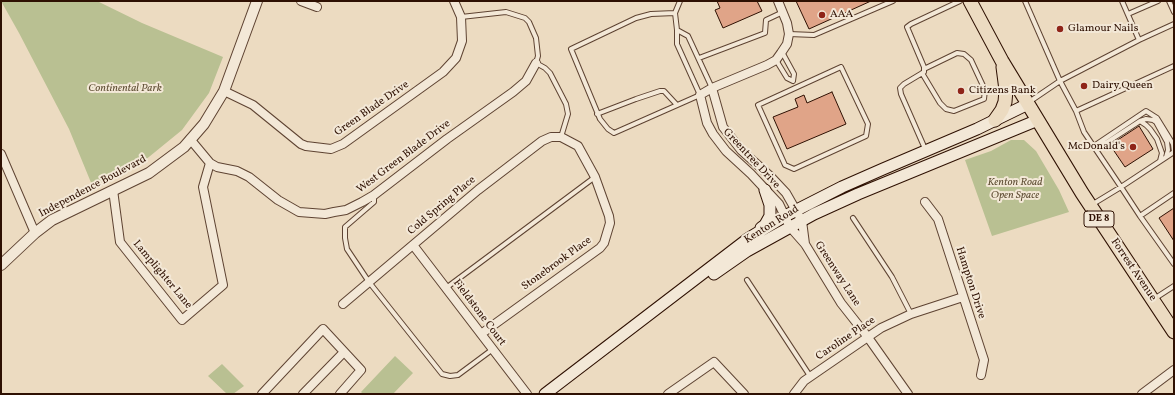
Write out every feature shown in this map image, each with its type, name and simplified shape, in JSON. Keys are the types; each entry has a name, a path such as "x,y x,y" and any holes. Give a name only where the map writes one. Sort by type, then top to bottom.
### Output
{"highway":[{"name":"Forrest Avenue","path":"970,1 1002,61 1090,206 1174,332"},
{"path":"995,120 1002,110 1005,102 1006,90 1002,61"}],"main road":[{"name":"Kenton Road","path":"545,394 750,238 785,216 883,169 1028,104"},
{"name":"Kenton Road","path":"555,394 684,296 747,251 814,214 858,194 1038,120"},
{"path":"750,238 765,225 770,216 770,206 765,190"}],"street":[{"name":"Independence Boulevard","path":"1,265 35,233 52,220 149,173 184,146 204,124 224,91 257,1"},
{"path":"301,1 317,7"},
{"name":"Green Blade Drive","path":"224,91 253,105 300,144 306,146 331,148 343,144 443,72 456,58 462,41 461,17 454,1"},
{"path":"700,95 712,88 776,60 787,44 789,34 788,23 778,1"},
{"name":"West Green Blade Drive","path":"210,163 217,167 237,171 250,177 278,200 299,212 325,214 346,210 374,195 447,139 513,92 526,81 536,63"},
{"name":"Greentree Drive","path":"712,88 723,127 741,150 770,176 786,193 802,221"},
{"name":"Greentree Drive","path":"700,95 707,123 713,134 726,151 751,174 779,204 790,227"},
{"name":"Cold Spring Place","path":"343,304 478,190 542,141 550,137 561,138"},
{"name":"Stonebrook Place","path":"481,334 600,248 604,243 610,223 609,216 595,177 578,146 561,138"},
{"path":"190,139 210,163"},
{"path":"1,154 35,233"},
{"name":"Lamplighter Lane","path":"113,190 120,242 182,320 223,285 203,187 210,163"},
{"name":"Hampton Drive","path":"925,202 938,219 984,360 980,375"},
{"name":"Greenway Lane","path":"802,221 805,244"},
{"name":"Greenway Lane","path":"790,227 805,244 842,303 908,394"},
{"name":"Fieldstone Court","path":"413,245 527,394"},
{"name":"Caroline Place","path":"794,394 810,376 880,328 911,314 963,297"},
{"path":"262,394 323,329 361,370 340,394"},
{"path":"303,394 344,352"},
{"path":"668,394 714,362 744,394"},
{"path":"1142,394 1174,370"}],"lane":[{"path":"675,13 651,14 636,18 570,49 600,119 608,129 614,133 700,95 677,44 675,13 680,1"},
{"path":"789,34 814,35 892,1"},
{"path":"926,151 901,94 900,88 923,71 957,53 964,54 971,60 985,90 984,99 954,111 946,109 940,103 923,71 907,27 960,1"},
{"path":"1025,1 1060,81 1076,111 1084,132 1174,264"},
{"path":"1122,1 1139,40"},
{"path":"1128,14 1158,1"},
{"path":"1169,1 1174,12"},
{"path":"461,17 506,12 525,18 530,22 536,38 538,56 536,63 550,73 566,104 568,114 561,138"},
{"path":"698,58 765,33 766,20 783,12"},
{"path":"1028,104 1060,81 1139,40 1174,24"},
{"path":"676,30 688,36 712,88"},
{"path":"782,52 794,74 793,81"},
{"path":"776,60 787,78 793,81 797,88"},
{"path":"1076,111 1174,66"},
{"path":"841,67 868,124 866,136 794,170 785,165 758,105 797,88 841,67"},
{"path":"598,114 660,91 664,91 677,105"},
{"path":"1090,206 1174,152 1173,144 1157,118 1146,111 1094,146"},
{"path":"1100,142 1106,143 1146,119 1153,120 1156,122 1167,142 1168,150 1166,157"},
{"path":"1140,122 1146,125 1157,139 1162,153 1160,161"},
{"path":"446,288 595,177"},
{"path":"1140,216 1174,193"},
{"path":"374,195 374,202 345,227 347,249 369,282 442,374 450,376 458,375 493,349"},
{"path":"854,218 892,277 911,314"},
{"path":"747,280 810,376"},
{"path":"1153,299 1174,286"}],"green space":[{"name":"Continental Park","path":"1,1 97,1 142,23 223,57 209,93 182,130 144,161 101,183 92,185 69,129"},
{"name":"Kenton Road Open Space","path":"1011,140 1024,140 1036,151 1059,190 1069,212 992,236 965,160 991,151"},
{"path":"395,356 413,373 393,394 363,394 361,392"},
{"path":"222,364 244,386 233,394 227,394 208,376"}],"building":[{"path":"717,1 757,1 762,11 723,28 715,10 720,8"},
{"name":"AAA","path":"796,1 871,1 809,29"},
{"path":"832,92 846,124 787,149 773,117 798,107 795,99 804,95 807,103"},
{"name":"McDonald's","path":"1139,126 1153,149 1125,167 1110,145"},
{"path":"1174,208 1174,241 1159,218"}],"place":[{"name":"AAA","path":"822,15"},
{"name":"Glamour Nails","path":"1060,29"},
{"name":"Dairy Queen","path":"1084,86"},
{"name":"Citizens Bank","path":"961,91"},
{"name":"McDonald's","path":"1133,147"}]}
